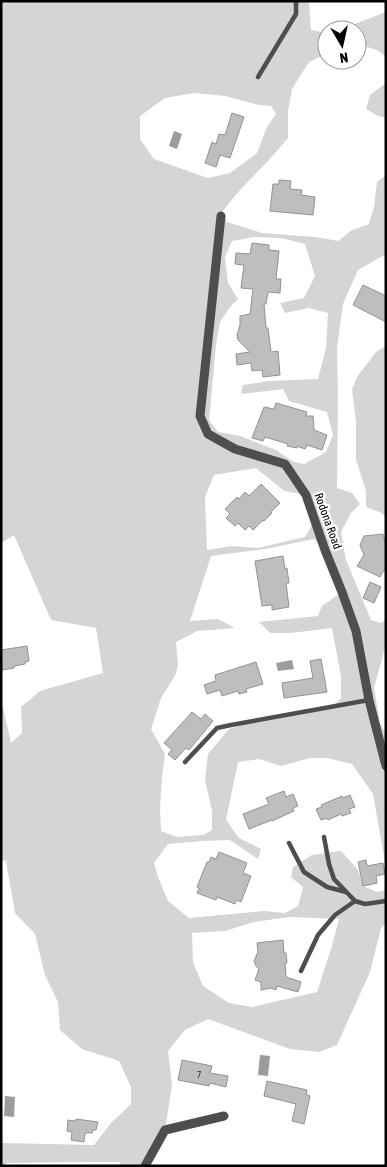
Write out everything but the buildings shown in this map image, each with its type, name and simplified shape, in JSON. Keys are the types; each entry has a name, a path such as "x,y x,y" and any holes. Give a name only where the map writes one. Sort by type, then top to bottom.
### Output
{"street":[{"name":"Rodona Road","path":"221,216 200,416 208,434 235,449 285,464 306,495 319,536 356,631 369,700 386,766"},
{"path":"145,1166 165,1130 224,1116"}],"lane":[{"path":"258,77 296,14 296,1"},
{"path":"185,762 217,728 369,700"},
{"path":"324,837 334,879 355,901 365,904 386,902"},
{"path":"289,843 304,872 327,887 348,893"},
{"path":"301,971 318,935 335,915 355,901"}],"shaded area":[{"path":"1,1 309,1 311,30 317,31 317,58 309,62 292,89 288,111 288,138 222,212 227,222 262,233 316,237 338,241 352,230 369,224 374,207 377,182 386,175 386,254 358,270 343,304 337,348 337,488 352,493 360,504 351,513 341,532 346,560 371,620 381,623 386,619 386,644 374,688 380,723 386,734 386,868 373,794 352,764 327,758 310,758 281,766 259,759 238,762 226,820 239,838 261,849 258,859 230,840 202,841 168,844 154,863 168,901 189,918 264,911 285,913 298,906 303,887 291,877 293,867 312,855 341,851 358,870 363,886 377,892 386,890 386,923 381,928 370,972 337,1045 319,1052 290,1049 208,1019 185,1030 168,1051 172,1085 165,1130 145,1166 120,1166 120,1162 88,1162 7,1163 5,1166 1,1166 1,1143 94,1145 111,1123 131,1104 131,1087 119,1061 82,1049 60,1030 58,1002 45,975 35,934 15,913 6,861 1,860 1,706 3,707 11,743 22,733 21,707 40,691 103,673 96,628 51,620 14,535 1,543","holes":["194,93 225,96 259,105 271,106 276,114 267,127 257,153 230,173 208,178 154,159 140,139 140,116 165,98","254,237 281,238 305,244 315,276 304,298 280,303 285,313 309,308 328,313 326,348 318,379 269,381 243,385 241,394 283,389 289,401 327,412 333,435 326,452 304,464 294,462 276,450 240,436 218,432 209,420 220,322 238,299 228,283 225,257 232,241","256,468 284,491 306,495 314,521 305,537 258,548 231,546 207,550 205,497 214,475","314,539 325,550 342,592 322,606 318,616 259,622 270,633 291,633 332,628 341,676 341,698 331,708 255,721 229,729 208,754 205,780 212,811 212,830 203,835 177,837 161,831 160,809 165,754 151,729 161,698 176,674 178,665 176,642 197,631 235,628 218,619 190,621 211,556 265,549","289,917 339,919 317,992 252,1007 229,1003 203,986 193,962 192,933 225,931 254,922"]},
{"path":"386,12 386,57 367,48 367,20 365,20"},
{"path":"386,83 386,118 366,109 370,95"},
{"path":"174,131 182,134 177,149 169,146"},
{"path":"386,346 386,518 382,513 366,507 366,491 356,460 356,422 352,389 357,377 376,352"},
{"path":"292,660 294,669 278,671 276,663"},
{"path":"260,1055 270,1056 268,1076 258,1075"},
{"path":"5,1096 15,1097 14,1117 4,1116"}]}
